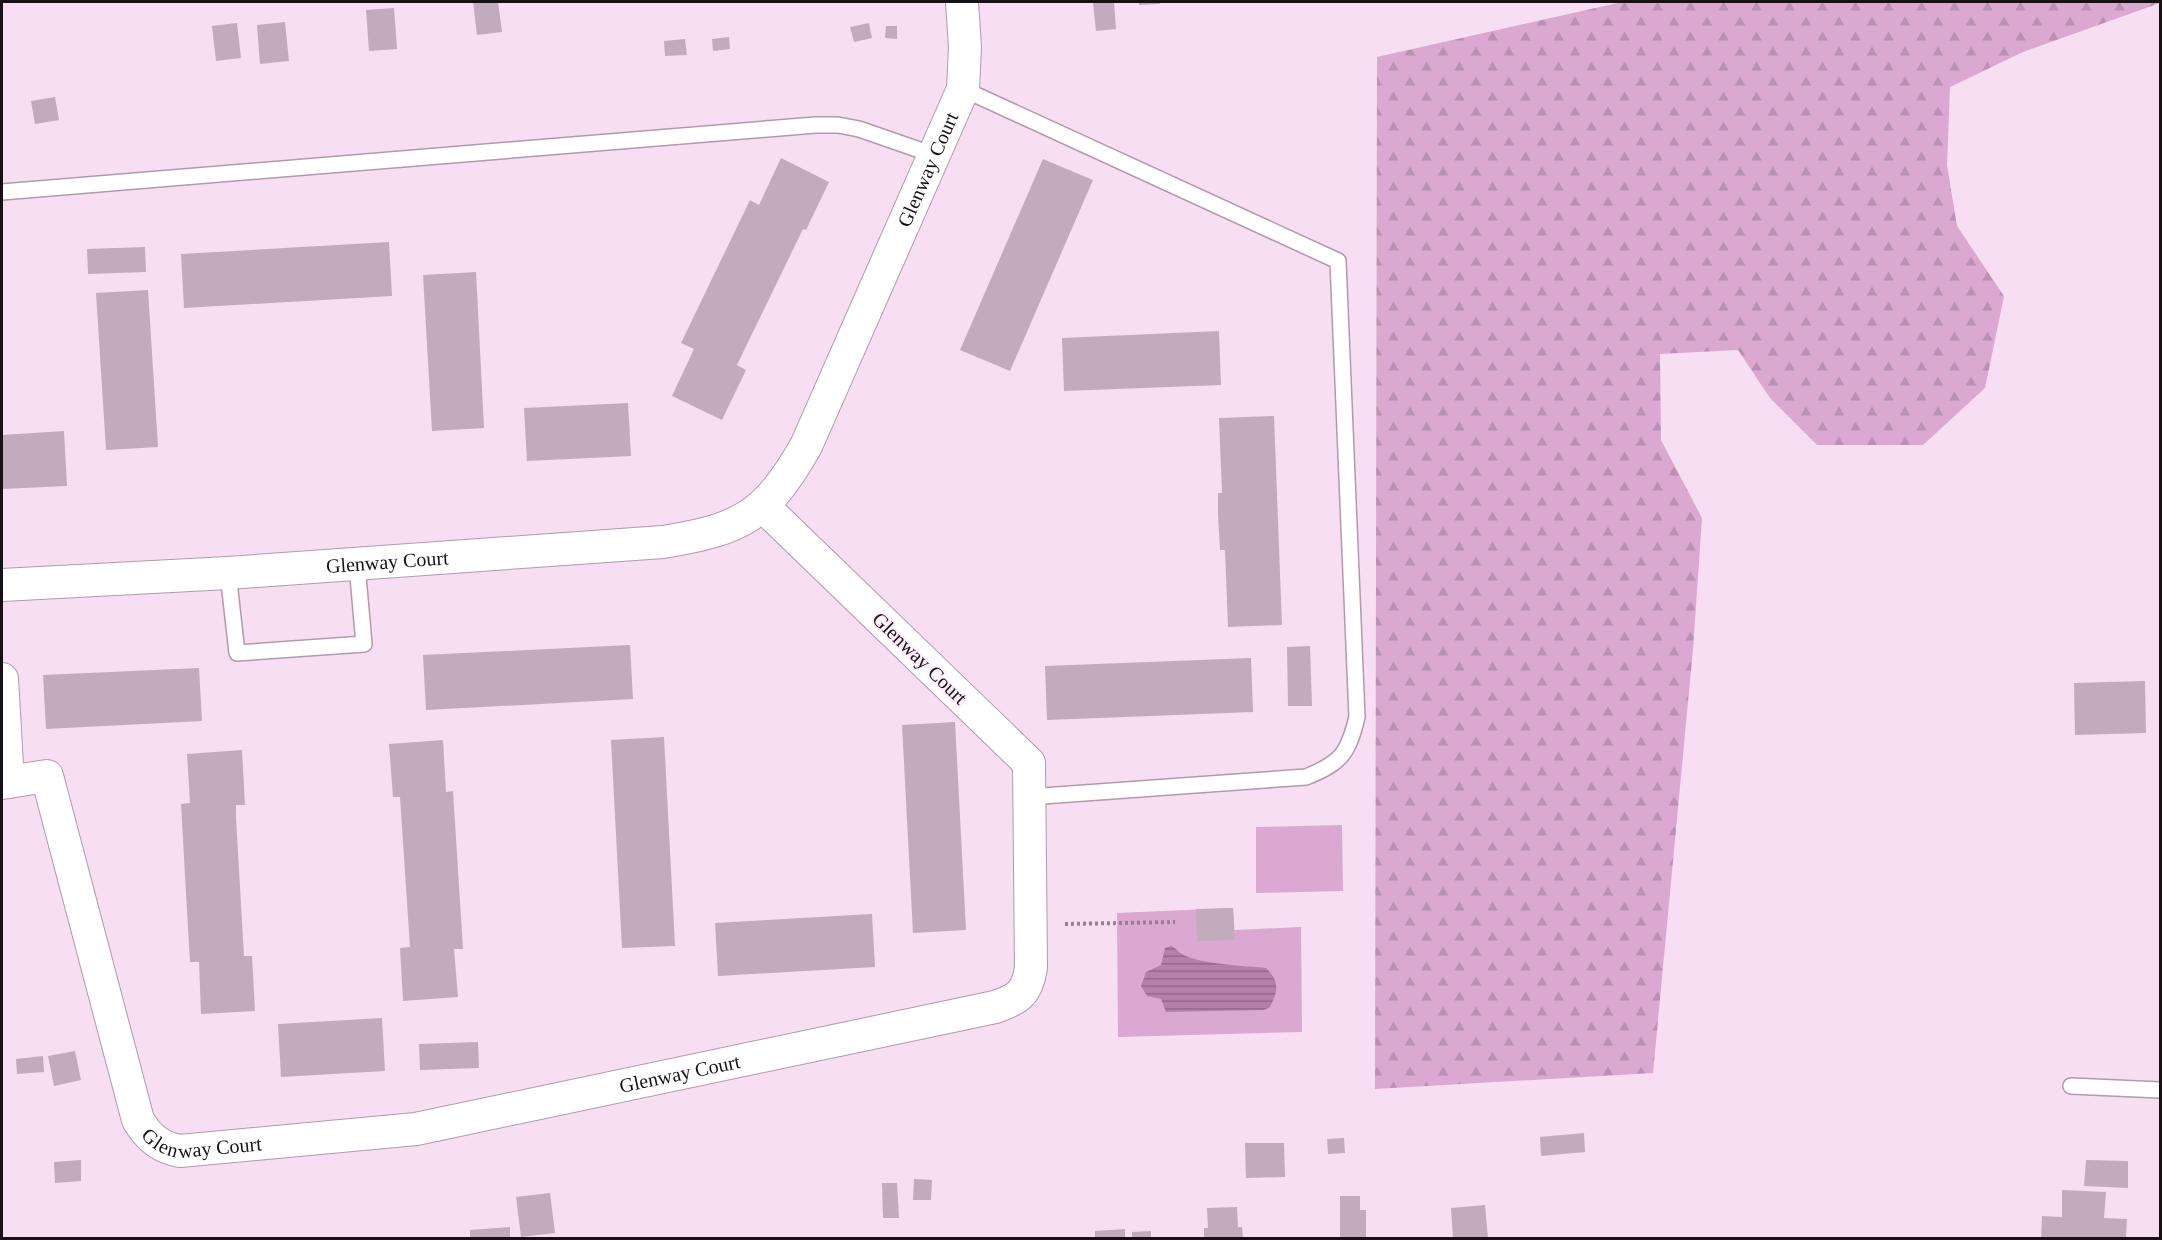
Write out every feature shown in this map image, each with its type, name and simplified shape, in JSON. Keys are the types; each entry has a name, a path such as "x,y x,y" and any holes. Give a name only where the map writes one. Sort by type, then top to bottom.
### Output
{"street":[{"path":"962,2 965,47 963,89"},
{"name":"Glenway Court","path":"2,585 357,565 663,542 711,533 747,518 763,506 792,471 806,446 963,89"},
{"name":"Glenway Court","path":"2,679 5,782 47,776 138,1120 159,1145 168,1149 180,1150 416,1129 1012,1002 1022,993 1029,981 1031,968 1029,763 763,506"}],"lane":[{"path":"963,89 1338,261 1356,717 1351,740 1343,754 1329,768 1306,777 1029,797"},
{"path":"2,192 815,125 838,125 859,129 934,155"},
{"path":"228,573 237,653 364,644 357,565"},
{"path":"2071,1086 2160,1090"}],"path":[{"path":"1032,925 1117,921 1175,922"}],"green space":[{"path":"1622,2 2160,3 2023,52 1950,87 1947,165 1957,226 2004,296 1985,388 1923,445 1817,445 1770,398 1738,350 1660,354 1661,440 1702,518 1693,649 1653,1073 1375,1089 1377,57"},
{"path":"1342,825 1343,891 1256,893 1256,827"},
{"path":"1233,908 1234,930 1301,927 1302,1032 1118,1037 1117,913"}],"shaded area":[{"path":"1171,946 1182,954 1199,960 1266,968 1276,982 1275,996 1270,1007 1264,1010 1166,1012 1161,999 1147,996 1141,986 1146,972 1161,965 1165,948"}],"building":[{"path":"473,2 498,2 502,32 477,35"},
{"path":"1114,2 1116,29 1096,31 1093,3"},
{"path":"1139,2 1160,2 1160,4 1139,5"},
{"path":"394,8 397,49 369,51 366,10"},
{"path":"285,22 289,61 260,64 257,25"},
{"path":"237,23 241,58 216,61 212,26"},
{"path":"869,23 872,38 854,42 850,27"},
{"path":"886,26 897,26 897,39 885,38"},
{"path":"729,37 730,49 713,51 712,39"},
{"path":"685,39 687,55 665,56 664,41"},
{"path":"55,97 59,120 35,124 31,101"},
{"path":"781,158 829,182 806,230 803,229 737,365 746,370 722,420 672,396 694,349 681,343 750,200 759,205"},
{"path":"1043,159 1093,180 1010,371 960,350"},
{"path":"389,242 392,296 184,308 181,254"},
{"path":"145,247 146,272 88,274 87,249"},
{"path":"476,272 484,428 432,431 423,275"},
{"path":"148,290 158,447 106,450 96,293"},
{"path":"1219,331 1221,385 1064,391 1062,338"},
{"path":"628,403 631,456 527,461 524,408"},
{"path":"1274,416 1282,625 1228,627 1225,550 1220,550 1218,514 1218,493 1222,493 1219,418"},
{"path":"64,431 67,486 2,489 2,435"},
{"path":"630,645 633,699 426,710 423,655"},
{"path":"1310,646 1312,706 1288,706 1287,647"},
{"path":"1251,658 1253,712 1047,720 1045,666"},
{"path":"199,668 202,721 46,729 43,675"},
{"path":"2145,681 2146,733 2075,735 2074,683"},
{"path":"955,722 966,930 913,933 902,725"},
{"path":"664,737 675,946 622,948 611,740"},
{"path":"443,740 446,792 453,791 463,949 454,949 458,997 403,1001 400,948 410,947 400,797 393,797 389,744"},
{"path":"242,750 245,805 236,805 236,818 244,956 252,956 255,1011 201,1014 199,962 190,962 181,804 190,803 187,754"},
{"path":"1233,908 1235,940 1197,941 1196,909"},
{"path":"872,914 875,967 718,976 715,923"},
{"path":"382,1018 385,1071 281,1077 278,1024"},
{"path":"478,1042 479,1068 420,1070 419,1044"},
{"path":"75,1051 81,1080 54,1086 48,1056"},
{"path":"43,1056 44,1072 17,1074 16,1059"},
{"path":"1584,1133 1585,1152 1541,1156 1540,1137"},
{"path":"1344,1138 1345,1153 1328,1154 1327,1139"},
{"path":"1245,1143 1284,1143 1285,1177 1246,1178"},
{"path":"81,1160 81,1181 55,1183 54,1162"},
{"path":"2086,1160 2128,1161 2128,1188 2084,1186"},
{"path":"914,1179 932,1180 931,1200 913,1200"},
{"path":"882,1183 897,1183 899,1218 883,1218"},
{"path":"2062,1190 2106,1192 2104,1218 2127,1219 2126,1238 2041,1238 2042,1216 2062,1217"},
{"path":"550,1193 555,1233 521,1237 516,1197"},
{"path":"1340,1196 1360,1196 1360,1210 1366,1210 1366,1238 1340,1238"},
{"path":"1485,1205 1488,1238 1453,1238 1451,1208"},
{"path":"1237,1207 1238,1227 1242,1227 1243,1238 1204,1238 1204,1228 1208,1228 1207,1208"},
{"path":"510,1227 510,1238 470,1238 470,1230"},
{"path":"1125,1229 1125,1238 1095,1238 1095,1231"},
{"path":"1151,1231 1151,1238 1132,1238 1132,1232"}]}
